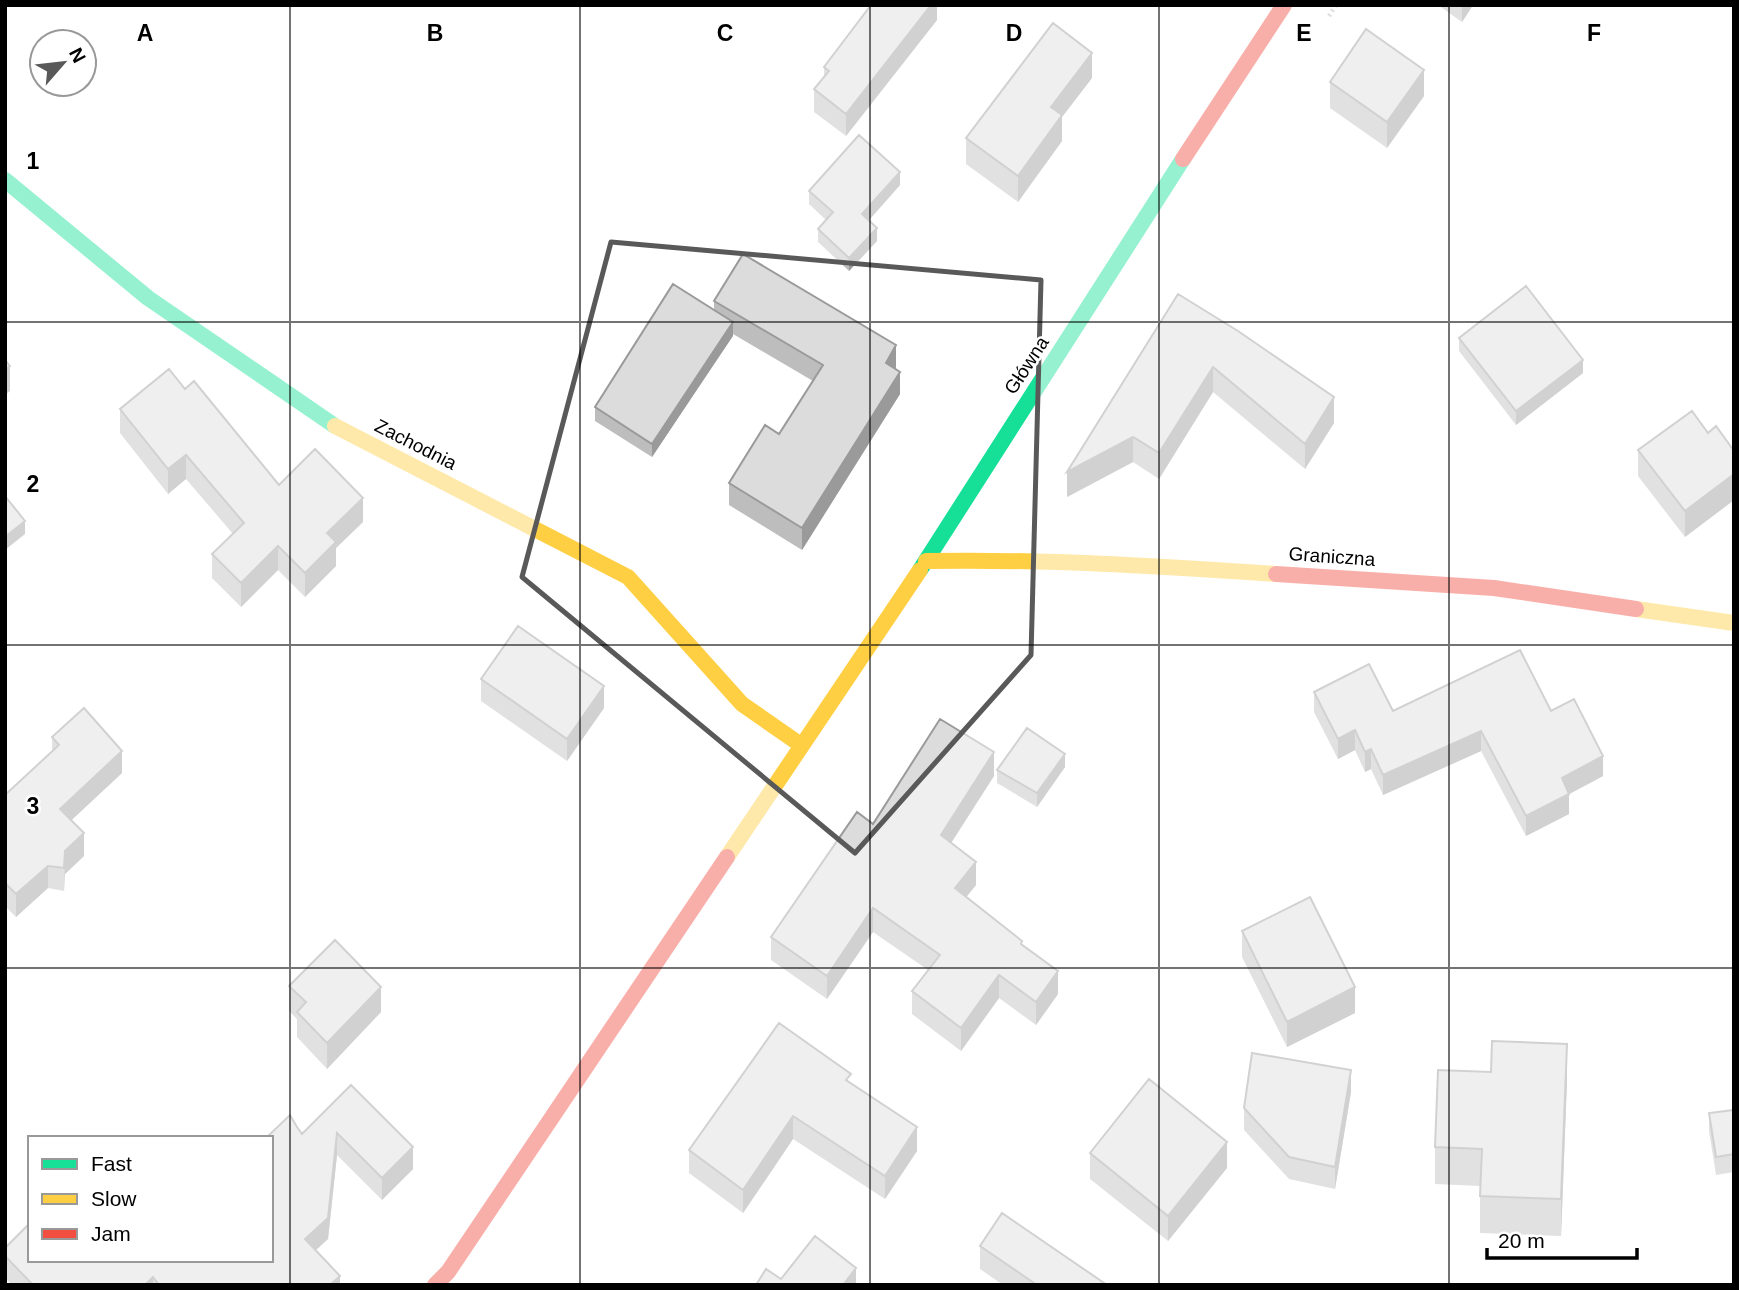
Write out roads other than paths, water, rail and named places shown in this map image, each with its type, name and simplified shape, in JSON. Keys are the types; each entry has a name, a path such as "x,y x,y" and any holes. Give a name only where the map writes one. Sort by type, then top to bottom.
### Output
{"street":[{"name":"Główna","path":"435,1285 448,1272 926,561 1284,5"},
{"name":"Zachodnia","path":"5,180 148,298 329,423 628,577 742,704 801,745"},
{"name":"Graniczna","path":"926,561 980,560 1199,569 1494,588 1734,623"}]}
